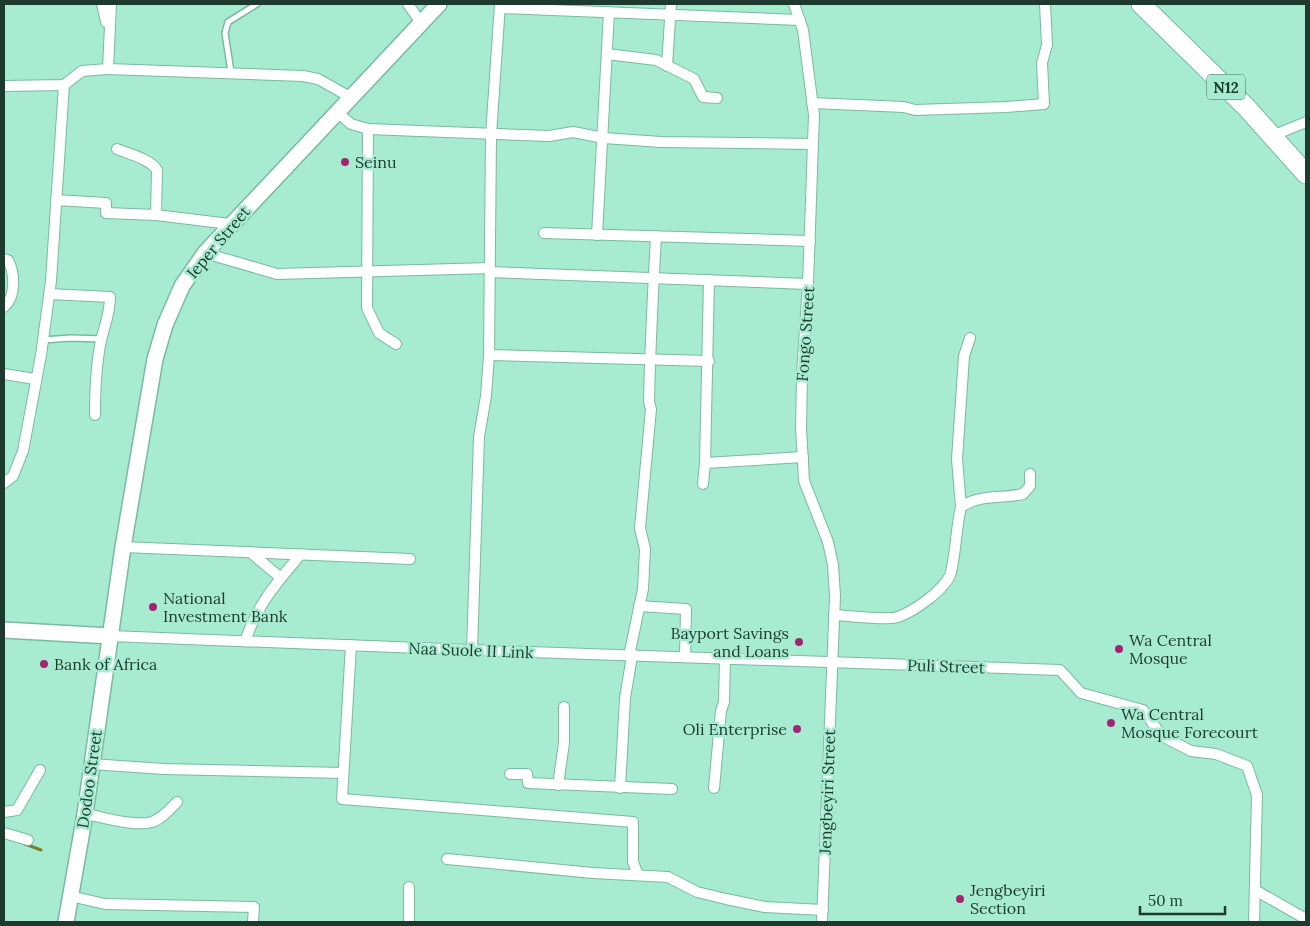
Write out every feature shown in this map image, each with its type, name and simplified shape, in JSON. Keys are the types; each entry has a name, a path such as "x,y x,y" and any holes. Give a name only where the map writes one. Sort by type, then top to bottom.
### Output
{"highway":[{"name":"N12","path":"1141,4 1246,107 1306,174"}],"street":[{"path":"102,4 108,30"},
{"path":"108,68 108,30 111,4"},
{"path":"408,4 421,23"},
{"name":"Ieper Street","path":"110,636 155,359 162,334 182,286 205,253 230,224 439,4"},
{"path":"667,66 671,4"},
{"name":"Fongo Street","path":"794,4 800,20 812,103 813,144 808,284 802,374 804,481 828,542 833,566 834,616 831,662"},
{"path":"812,103 904,107 915,110 1044,104 1042,63 1047,45 1045,4"},
{"path":"472,650 478,440 489,355 491,135 500,6 800,20"},
{"path":"597,235 604,138 609,12"},
{"path":"607,54 656,60 694,79 703,97 717,98"},
{"path":"4,86 64,85 82,71 108,68 231,72 318,79 350,97"},
{"path":"4,483 13,476 23,451 43,340 49,294 64,85"},
{"path":"337,112 351,124 368,128 491,135 549,136 573,132 604,138 661,142 813,144"},
{"path":"1272,136 1306,122"},
{"path":"368,128 369,271 367,308 378,333 396,344"},
{"path":"117,149 148,163 157,170 156,215"},
{"path":"56,200 106,203 106,213 156,215 230,224"},
{"path":"544,234 810,241"},
{"path":"620,788 625,698 643,588 644,549 640,528 651,409 649,402 650,359 654,320 656,236"},
{"path":"205,253 277,274 490,270 808,284"},
{"path":"4,259 8,260 11,264 13,287 11,298 4,307"},
{"path":"702,484 705,463 709,280"},
{"path":"49,294 110,298 110,312 102,339 96,382 95,415"},
{"path":"834,616 894,618 915,608 940,590 951,574 955,531 961,507 957,449 964,356 970,338"},
{"path":"489,355 708,361"},
{"path":"4,374 35,379"},
{"path":"705,463 803,457"},
{"path":"961,507 973,498 1005,498 1023,494 1030,486 1030,474"},
{"path":"123,547 410,560"},
{"path":"250,552 280,578"},
{"path":"245,641 256,613 280,578 300,554"},
{"path":"639,606 686,609 685,657"},
{"path":"4,630 110,636"},
{"name":"Naa Suole II Link","path":"110,636 831,662"},
{"name":"Dodoo Street","path":"66,922 92,764 110,636"},
{"path":"351,645 342,799 633,822 633,862 638,875"},
{"path":"714,788 721,711 724,702 725,658"},
{"name":"Puli Street","path":"831,662 1060,670 1081,693 1143,710 1162,736 1191,751 1216,754 1247,766 1258,795 1255,890"},
{"name":"Jengbeyiri Street","path":"822,922 831,662"},
{"path":"558,785 564,743 564,707"},
{"path":"92,764 164,769 343,772"},
{"path":"4,812 17,810 40,770"},
{"path":"510,774 527,774 528,783 672,789"},
{"path":"84,814 134,822 152,822 165,815 177,802"},
{"path":"4,833 28,840"},
{"path":"447,859 668,877 698,892 745,903 765,907 823,910"},
{"path":"409,887 409,922"},
{"path":"1254,922 1255,890 1306,919"},
{"path":"70,896 105,904 254,907 253,922"}],"lane":[{"path":"231,72 225,33 228,22 257,4"},
{"path":"43,340 71,338 102,339"}],"waterway":[{"path":"25,844 41,850"}],"place":[{"name":"Seinu","path":"345,162"},
{"name":"National Investment Bank","path":"153,607"},
{"name":"Bayport Savings and Loans","path":"799,642"},
{"name":"Wa Central Mosque","path":"1119,649"},
{"name":"Bank of Africa","path":"44,664"},
{"name":"Wa Central Mosque Forecourt","path":"1111,723"},
{"name":"Oli Enterprise","path":"797,729"},
{"name":"Jengbeyiri Section","path":"960,899"}]}
